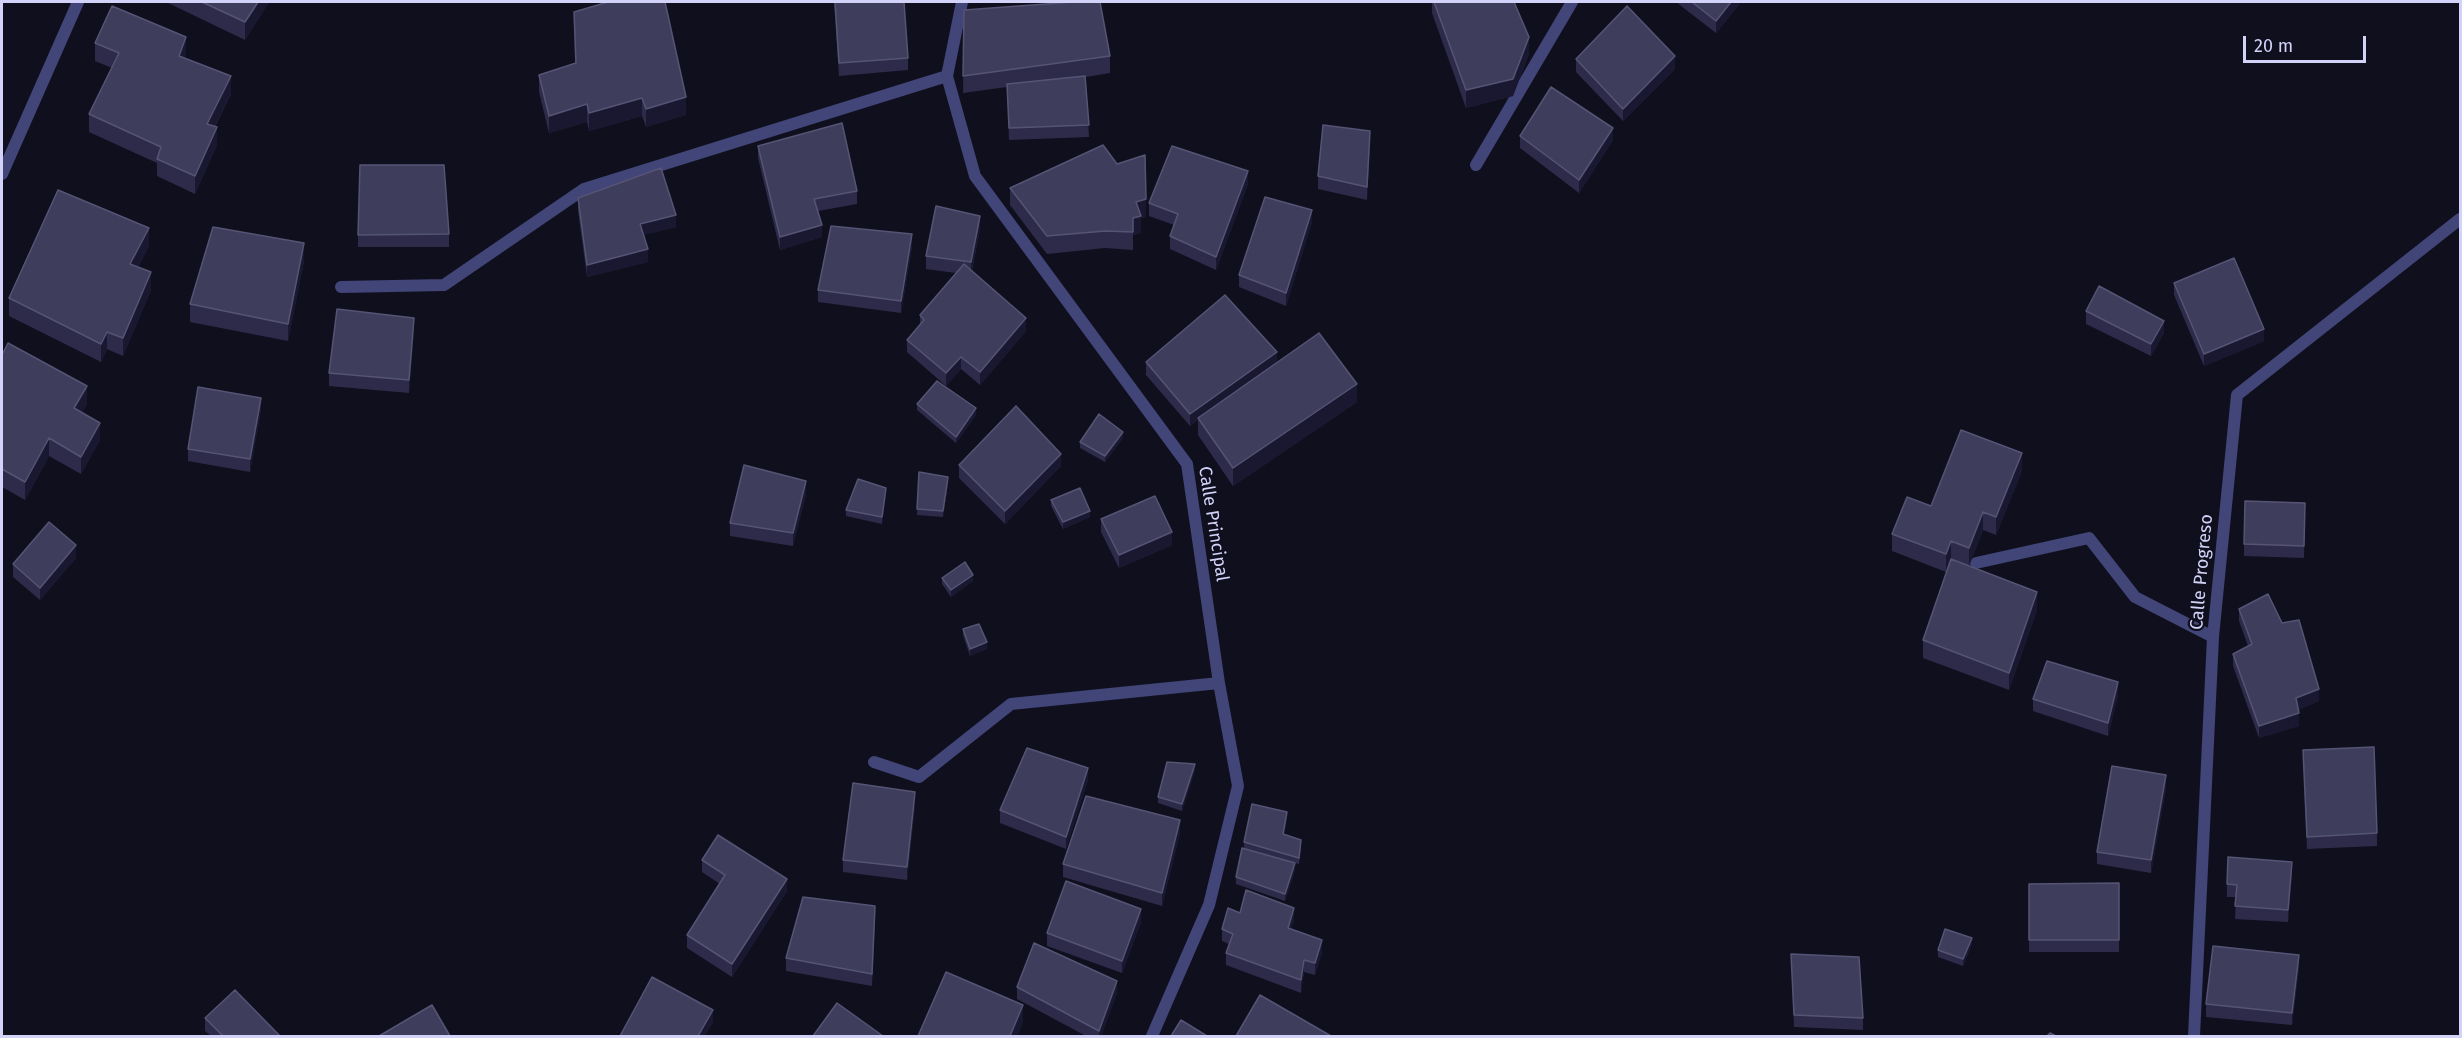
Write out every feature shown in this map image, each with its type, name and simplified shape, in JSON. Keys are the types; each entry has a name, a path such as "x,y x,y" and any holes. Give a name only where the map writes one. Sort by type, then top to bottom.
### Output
{"street":[{"path":"2,174 78,2"},
{"name":"Calle Principal","path":"962,2 947,76 975,176 1187,464 1219,683 1238,786 1209,905 1152,1036"},
{"path":"1476,165 1572,2"},
{"path":"341,287 444,285 584,189 947,76"},
{"name":"Calle Progreso","path":"2194,1036 2213,637 2237,395 2460,219"},
{"path":"1976,563 2089,538 2135,597 2213,637"},
{"path":"874,762 918,777 1011,704 1219,683"}],"building":[{"path":"202,2 258,2 245,22"},
{"path":"608,2 665,2 686,97 646,109 642,98 589,113 587,104 549,116 539,75 576,63 574,12"},
{"path":"835,2 904,2 908,58 839,63"},
{"path":"1100,2 1110,56 963,76 964,10"},
{"path":"1434,2 1514,2 1529,37 1513,79 1466,90"},
{"path":"1692,2 1731,2 1716,21"},
{"path":"112,6 186,37 179,56 231,76 207,124 217,127 195,176 157,159 161,147 89,114 119,53 95,43"},
{"path":"1627,6 1675,56 1623,109 1576,59"},
{"path":"1085,76 1089,125 1009,128 1007,84"},
{"path":"1551,87 1613,128 1579,180 1520,136"},
{"path":"842,123 857,191 814,199 822,225 780,237 758,146"},
{"path":"1323,125 1370,131 1367,187 1318,176"},
{"path":"1103,145 1117,164 1145,155 1146,199 1136,202 1141,216 1133,218 1133,232 1105,231 1047,236 1010,188"},
{"path":"1172,146 1248,171 1216,257 1170,236 1178,214 1149,203"},
{"path":"360,165 444,165 449,234 358,235"},
{"path":"661,168 676,215 640,224 648,249 587,265 578,198"},
{"path":"58,190 149,228 130,264 151,272 123,338 107,332 101,344 9,298"},
{"path":"1265,197 1312,210 1286,293 1239,275"},
{"path":"936,206 980,216 971,262 926,256"},
{"path":"831,226 912,234 901,301 818,290"},
{"path":"213,227 304,243 288,324 190,304"},
{"path":"2234,258 2264,329 2204,354 2174,283"},
{"path":"964,264 1026,318 980,372 961,357 946,373 907,340 924,320 920,315"},
{"path":"2099,286 2164,321 2151,344 2086,311"},
{"path":"1225,295 1277,352 1190,414 1146,362"},
{"path":"337,309 414,318 409,380 329,373"},
{"path":"1319,333 1357,384 1233,468 1198,418"},
{"path":"8,343 87,386 74,408 100,423 81,457 49,438 25,482 2,469 2,355"},
{"path":"937,381 976,408 956,437 917,404"},
{"path":"198,387 261,398 250,459 188,449"},
{"path":"1016,406 1061,454 1005,511 959,465"},
{"path":"1099,414 1123,432 1105,456 1080,442"},
{"path":"1961,430 2022,453 1996,517 1983,512 1969,548 1951,541 1946,554 1892,534 1907,497 1931,506"},
{"path":"744,465 806,481 793,533 730,523"},
{"path":"919,472 948,477 943,511 917,509"},
{"path":"858,479 886,488 882,517 846,510"},
{"path":"1080,488 1090,511 1063,522 1051,500"},
{"path":"1155,496 1172,532 1119,555 1101,519"},
{"path":"2245,501 2305,503 2304,546 2244,544"},
{"path":"49,522 76,545 40,588 13,564"},
{"path":"1951,559 2037,592 2009,673 1923,640"},
{"path":"965,562 973,575 951,590 942,578"},
{"path":"2268,594 2282,623 2299,620 2319,689 2296,698 2299,713 2259,726 2233,654 2252,644 2239,609"},
{"path":"979,624 987,642 970,649 963,629"},
{"path":"2047,661 2118,682 2108,723 2033,699"},
{"path":"2374,747 2377,833 2307,837 2303,750"},
{"path":"1027,748 1088,768 1066,837 1000,810"},
{"path":"1167,762 1195,764 1182,804 1158,797"},
{"path":"2112,766 2166,775 2151,860 2097,852"},
{"path":"853,783 915,792 907,867 843,860"},
{"path":"1086,796 1180,820 1162,893 1063,864"},
{"path":"1252,804 1287,812 1283,834 1301,840 1299,858 1244,842"},
{"path":"718,835 787,879 732,964 687,935 725,875 702,860"},
{"path":"1242,848 1295,863 1285,894 1236,877"},
{"path":"2228,857 2292,862 2288,910 2235,906 2237,885 2227,884"},
{"path":"1066,881 1141,909 1122,961 1047,933"},
{"path":"2119,883 2119,940 2029,940 2029,884"},
{"path":"1246,890 1294,908 1288,928 1322,940 1315,963 1304,960 1301,980 1226,953 1233,934 1222,929 1228,908 1240,913"},
{"path":"803,897 875,906 872,974 786,958"},
{"path":"1945,929 1972,938 1963,959 1938,950"},
{"path":"1034,943 1117,981 1099,1031 1017,987"},
{"path":"2213,946 2299,955 2292,1013 2206,1004"},
{"path":"1791,954 1859,957 1863,1018 1794,1015"},
{"path":"946,972 1023,1005 1010,1036 918,1036"},
{"path":"652,977 713,1010 698,1036 620,1036"},
{"path":"235,990 280,1036 223,1036 205,1018"},
{"path":"1260,995 1331,1036 1236,1036"},
{"path":"837,1003 883,1036 813,1036"},
{"path":"432,1005 450,1036 379,1036"},
{"path":"1181,1020 1207,1036 1171,1036"}]}
